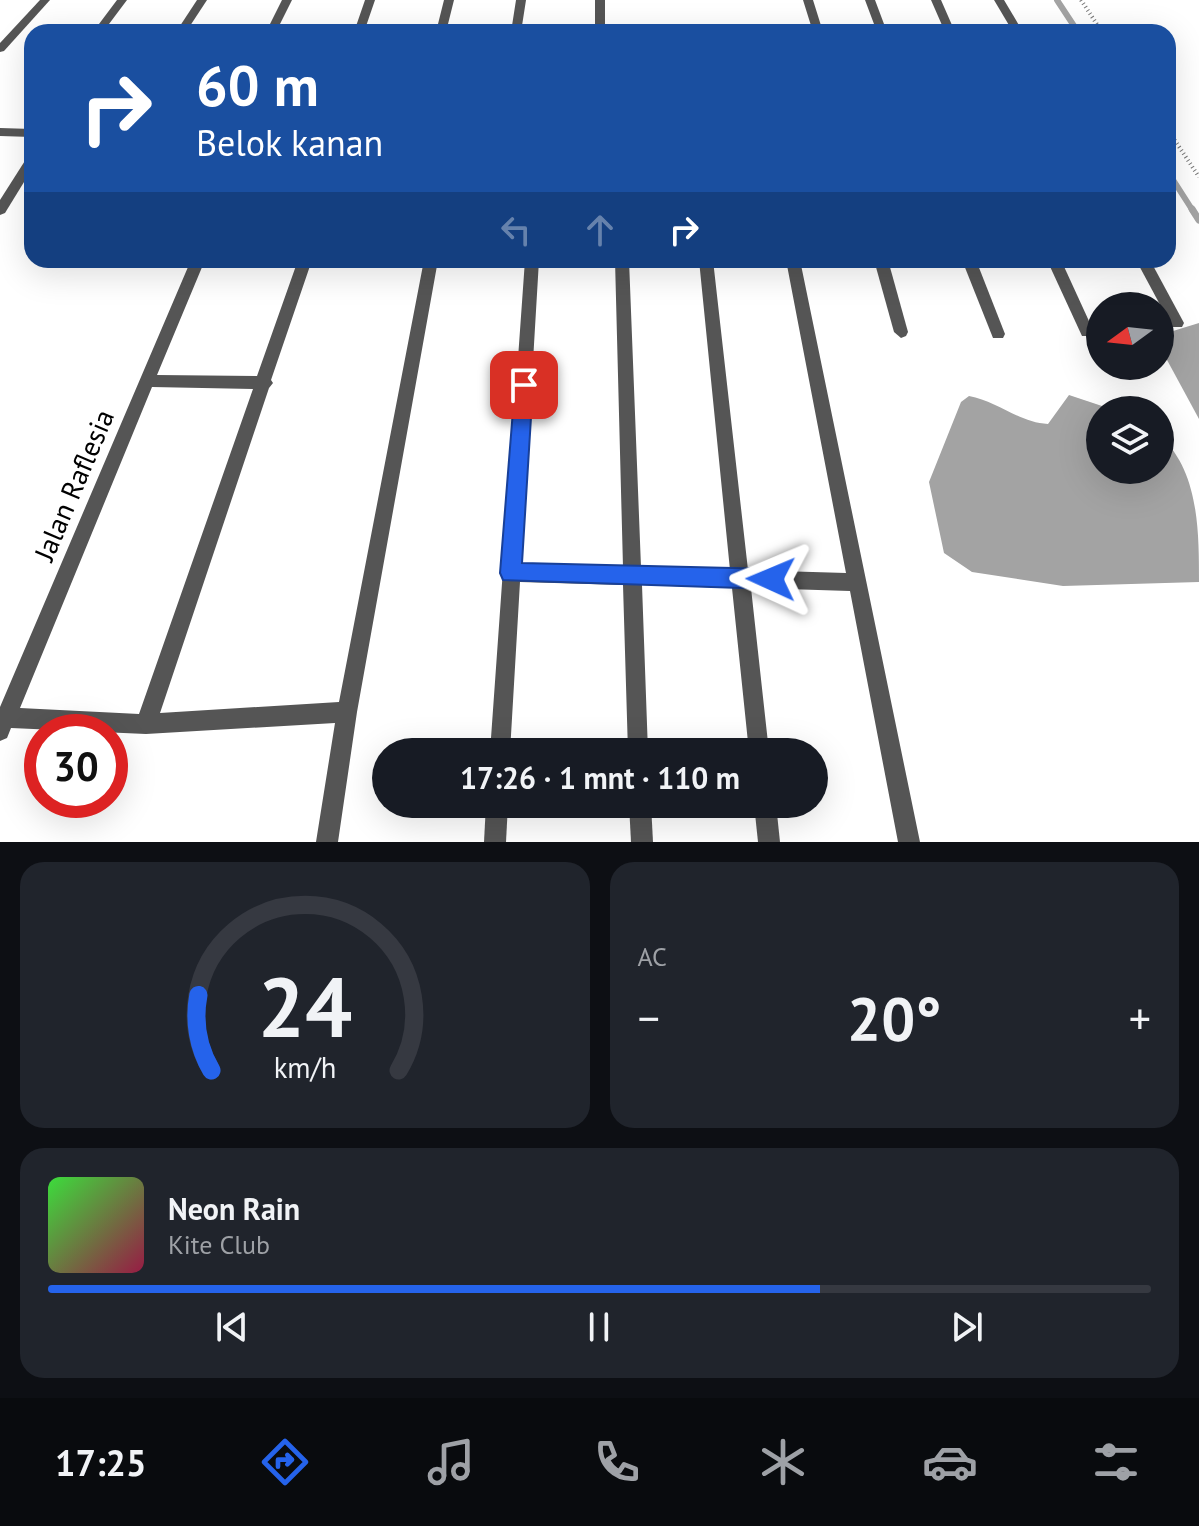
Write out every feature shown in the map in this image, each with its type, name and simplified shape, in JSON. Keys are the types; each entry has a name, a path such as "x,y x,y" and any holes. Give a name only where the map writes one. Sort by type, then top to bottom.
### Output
{"street":[{"path":"0,49 45,0"},
{"path":"104,24 122,0"},
{"path":"186,24 202,0"},
{"path":"275,24 287,0"},
{"path":"362,24 370,0"},
{"path":"443,24 449,0"},
{"path":"517,24 521,0"},
{"path":"600,0 600,24"},
{"path":"808,0 816,24"},
{"path":"870,0 879,24"},
{"path":"936,0 946,24"},
{"path":"999,0 1013,24"},
{"path":"0,132 24,133"},
{"path":"0,210 24,172"},
{"name":"Jalan Raflesia","path":"3,724 194,268"},
{"path":"146,724 302,268"},
{"path":"327,842 347,712 430,268"},
{"path":"501,738 531,268"},
{"path":"622,268 637,738"},
{"path":"707,268 758,738"},
{"path":"795,268 909,842"},
{"path":"883,268 901,332"},
{"path":"972,268 998,334"},
{"path":"1058,268 1086,330"},
{"path":"1147,268 1177,323"},
{"path":"145,381 265,383"},
{"path":"511,573 859,582"},
{"path":"3,724 146,724 347,712"},
{"path":"495,842 496,818"},
{"path":"641,818 642,842"},
{"path":"766,818 769,842"}],"path":[{"path":"1081,0 1097,24"},
{"path":"1176,142 1199,177"}],"shaded area":[{"path":"1199,323 1199,419 1174,373 1174,331"},
{"path":"1069,395 1086,401 1086,484 1174,484 1174,452 1183,466 1194,503 1199,582 1063,586 972,572 944,553 929,482 961,402 969,396 1028,420 1048,424"}],"waterway":[{"path":"1057,0 1073,24"},
{"path":"1176,184 1193,211"},
{"path":"1192,209 1199,220"}],"route":[{"path":"524,385 511,573 771,579"}]}
